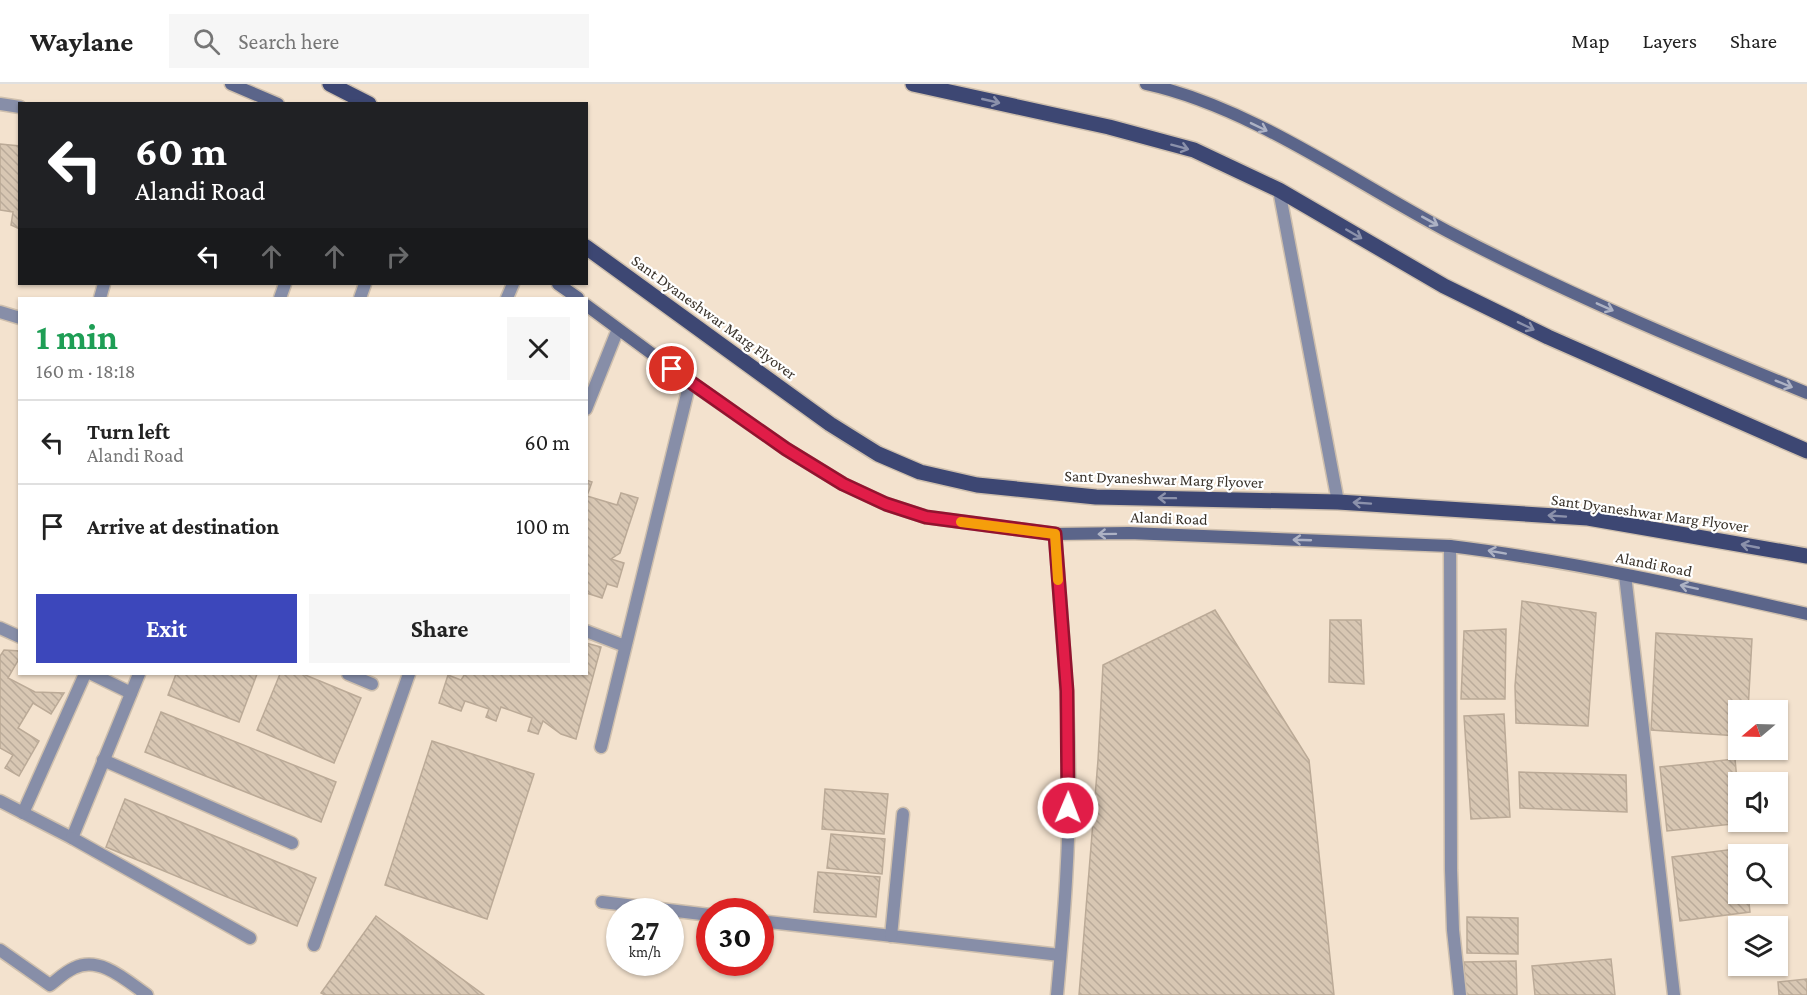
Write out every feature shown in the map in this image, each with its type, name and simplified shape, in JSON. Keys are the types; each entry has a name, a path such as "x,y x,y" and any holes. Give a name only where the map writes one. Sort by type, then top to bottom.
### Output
{"main road":[{"path":"330,84 365,102"},
{"path":"913,84 1109,127 1194,150 1279,190 1454,291 1548,337 1807,451"},
{"name":"Sant Dyaneshwar Marg Flyover","path":"588,249 830,424 878,454 920,472 978,485 1096,497 1338,502 1588,518 1807,556"}],"street":[{"path":"231,84 273,102"},
{"path":"1146,84 1215,106 1278,136 1447,231 1566,290 1807,393"},
{"path":"0,104 18,107"},
{"path":"1279,190 1338,502"},
{"path":"559,285 577,297"},
{"name":"Alandi Road","path":"588,306 786,449 843,484 886,504 926,517 1055,534 1129,533 1450,546 1686,586 1807,614"},
{"path":"0,312 18,317"},
{"path":"588,404 618,329"},
{"path":"601,747 690,382"},
{"path":"1055,534 1067,691 1069,770 1068,847 1057,995"},
{"path":"1450,546 1451,870 1453,930 1460,995"},
{"path":"1625,575 1674,995"},
{"path":"0,628 18,636"},
{"path":"588,632 625,646"},
{"path":"23,813 85,675"},
{"path":"94,675 132,693"},
{"path":"72,838 139,675"},
{"path":"350,675 372,684"},
{"path":"314,945 410,675"},
{"path":"103,760 292,843"},
{"path":"0,801 72,838 250,938"},
{"path":"891,936 903,814"},
{"path":"602,902 696,913"},
{"path":"774,923 1060,955"},
{"path":"0,950 46,990 75,967 95,963 116,973 147,995"}],"building":[{"path":"0,144 18,146 18,228 11,225 13,212 0,210"},
{"path":"588,481 592,482 588,493"},
{"path":"621,493 638,498 620,553 611,559 624,563 617,587 607,584 602,598 588,594 588,496 617,505"},
{"path":"1522,601 1596,613 1588,726 1516,723 1515,686"},
{"path":"1215,610 1309,760 1334,995 1079,995 1098,760 1103,665"},
{"path":"1330,620 1361,620 1364,684 1329,682"},
{"path":"1506,629 1505,699 1461,699 1464,631"},
{"path":"1656,633 1752,639 1749,700 1728,700 1728,735 1651,730"},
{"path":"588,644 601,647 576,739 561,734 543,721 538,734 528,731 532,718 501,707 496,721 486,717 489,709 465,701 461,711 439,703 448,675 461,680 464,675 588,675"},
{"path":"4,650 18,651 18,660 8,678 35,692 64,693 51,714 33,703 18,728 39,741 19,776 5,768 13,755 0,748 0,656"},
{"path":"176,675 257,675 239,722 168,695"},
{"path":"280,675 305,675 361,698 334,763 257,730"},
{"path":"161,712 336,782 321,822 145,752"},
{"path":"1504,714 1510,817 1471,819 1464,716"},
{"path":"432,741 534,774 487,919 385,885"},
{"path":"1735,760 1736,772 1728,772 1728,824 1667,831 1660,767"},
{"path":"1519,772 1626,775 1627,812 1520,808"},
{"path":"825,789 888,794 884,834 822,829"},
{"path":"125,799 316,878 297,926 106,847"},
{"path":"831,834 885,839 882,874 827,868"},
{"path":"1728,850 1728,904 1749,904 1750,912 1680,921 1672,857"},
{"path":"818,872 880,877 876,917 814,912"},
{"path":"376,916 484,995 325,995 321,993"},
{"path":"1467,917 1518,918 1518,954 1467,953"},
{"path":"1611,959 1615,995 1535,995 1532,966"},
{"path":"1516,961 1517,995 1465,995 1464,962"},
{"path":"1807,979 1807,995 1779,995 1778,982"}],"slow traffic":[{"path":"961,522 1055,534 1058,580"}],"route":[{"path":"672,369 786,449 843,484 886,504 926,517 1055,534 1067,691 1068,808"}]}
